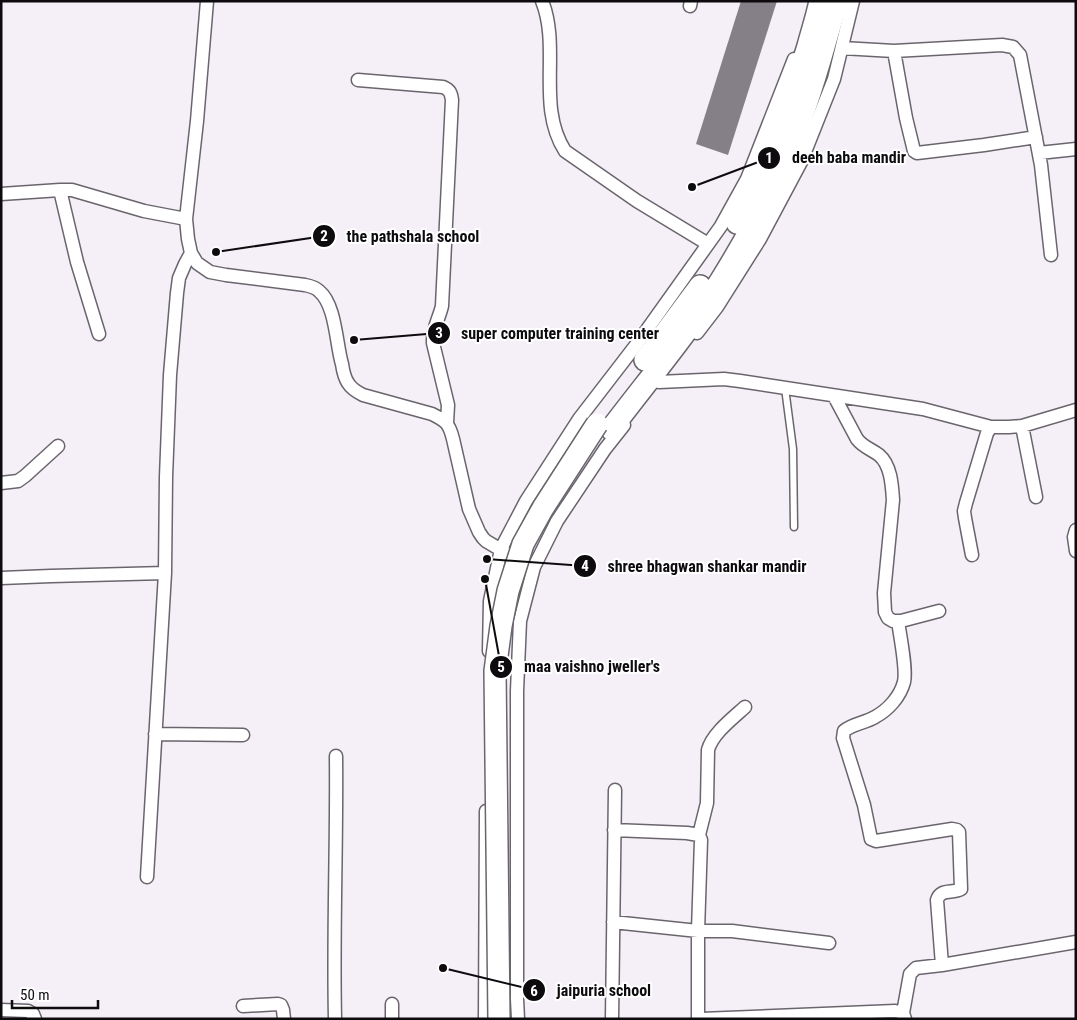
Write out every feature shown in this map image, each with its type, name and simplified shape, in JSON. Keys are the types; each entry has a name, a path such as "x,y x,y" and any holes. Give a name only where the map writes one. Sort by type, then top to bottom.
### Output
{"highway":[{"path":"499,1019 495,670 508,591 523,544 543,508 604,426 704,281 737,222 758,180 780,128 800,72 820,1"},
{"path":"512,1019 508,682 511,640 521,592 532,556 604,426 691,325 721,280 746,236 775,181 794,138 820,62 837,1"}],"street":[{"path":"207,1 197,121 186,219 191,253 197,263 210,272 313,287 321,292 329,304 342,368 348,384 363,395 432,414 447,423 453,439 469,509 483,538 494,547 534,567"},
{"path":"542,1 547,21 553,121 564,151 637,201 708,244"},
{"path":"484,1019 490,601 502,550 526,501 578,419 636,344 721,226 748,179 802,38 811,1"},
{"path":"518,1019 516,691 520,621 534,567 557,521 605,449 717,307 760,239 801,162 834,79 853,1"},
{"path":"842,48 894,52 1002,45 1012,47 1020,55 1036,137 1051,255"},
{"path":"894,52 906,118 914,151 917,153 1036,137"},
{"path":"358,80 443,87 451,92 442,306 433,336 448,405 447,423"},
{"path":"1039,153 1076,149"},
{"path":"60,190 77,262 99,334"},
{"path":"1,194 72,190 144,211 186,219"},
{"path":"147,877 165,573 170,375 176,293 184,264 191,253"},
{"path":"659,382 724,379 753,382 923,409 991,427 1009,428 1022,426 1076,410"},
{"path":"834,396 857,439 862,445 880,456 889,470 893,500 884,594 885,612 888,618 898,621 939,611"},
{"path":"1022,426 1036,497"},
{"path":"972,555 964,511 984,440 991,427"},
{"path":"1,483 18,481 58,446"},
{"path":"1076,530 1074,537 1076,551"},
{"path":"1,578 165,573"},
{"path":"898,621 905,674 900,693 883,712 867,721 848,727 844,731 844,738 864,805 871,839 876,841 952,829 959,832 961,889 942,893 937,900 942,965"},
{"path":"745,707 717,734 708,750 707,803 699,835 702,848 698,931 700,1019 895,1011 904,1016 910,974 916,968 1076,942"},
{"path":"155,734 243,735"},
{"path":"335,1019 336,756"},
{"path":"612,1019 615,790"},
{"path":"614,830 687,832 699,835"},
{"path":"613,922 698,931 732,931 830,943"},
{"path":"243,1006 278,1004 283,1010 284,1019"},
{"path":"392,1004 392,1019"},
{"path":"1,1010 28,1011 33,1014 34,1019"}],"lane":[{"path":"785,388 794,449 794,527"}],"building":[{"path":"741,1 777,1 728,155 696,144"}],"place":[{"name":"deeh baba mandir","path":"692,187"},
{"name":"the pathshala school","path":"216,252"},
{"name":"super computer training center","path":"354,340"},
{"name":"shree bhagwan shankar mandir","path":"487,559"},
{"name":"maa vaishno jweller's","path":"485,579"},
{"name":"jaipuria school","path":"443,968"}]}
